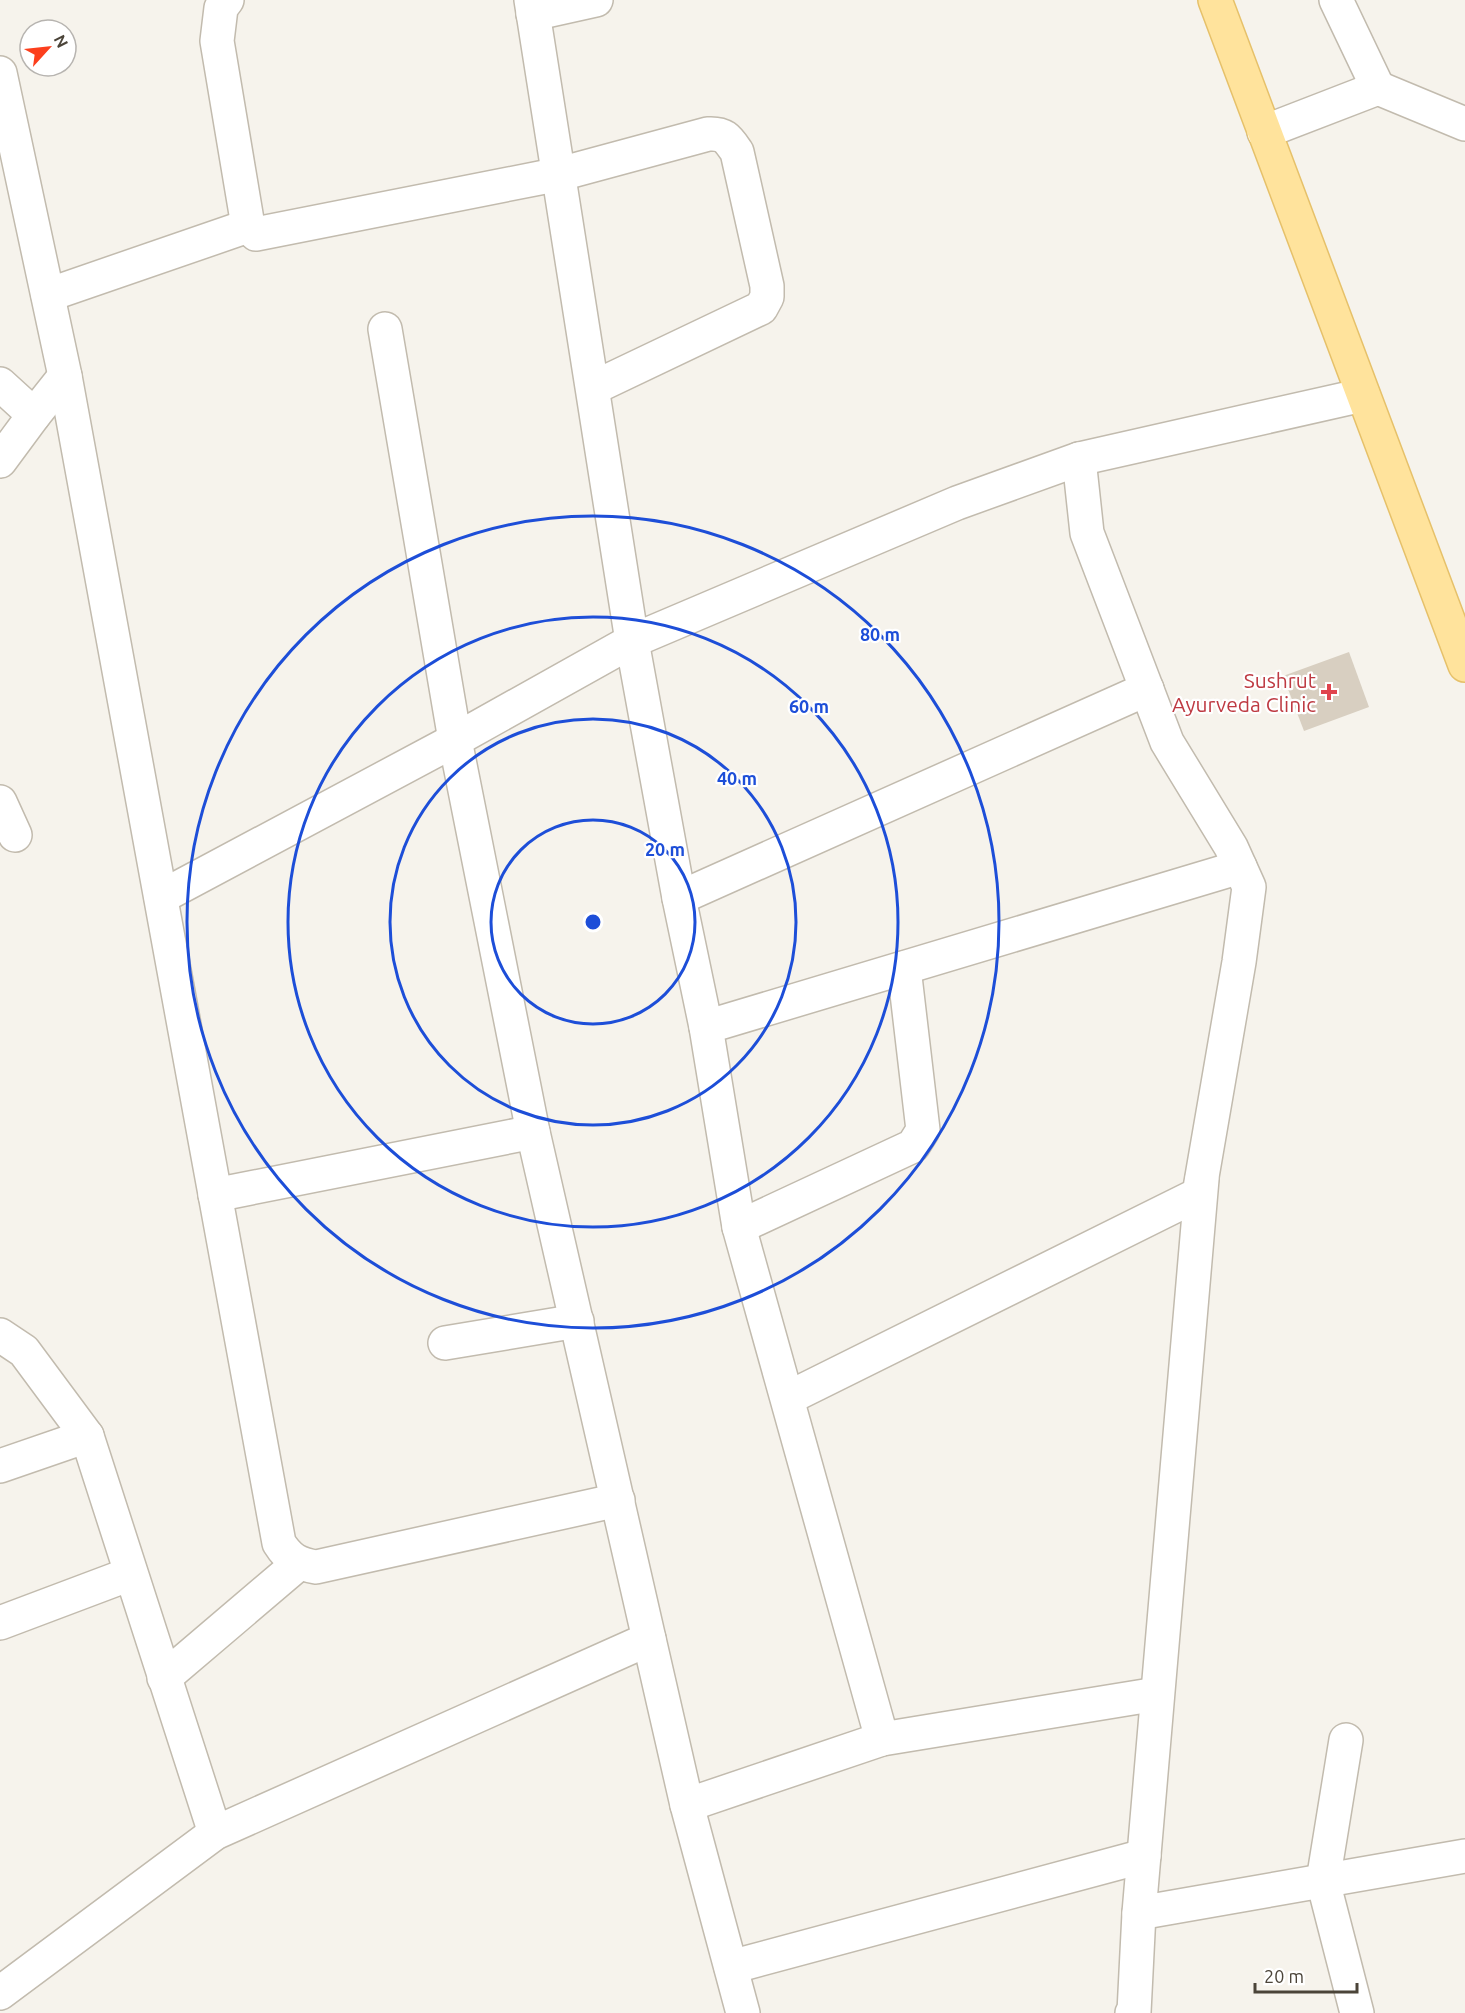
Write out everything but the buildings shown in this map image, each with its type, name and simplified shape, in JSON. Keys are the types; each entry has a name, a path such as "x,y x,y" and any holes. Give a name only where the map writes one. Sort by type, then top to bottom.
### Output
{"main road":[{"path":"1215,0 1465,664"}],"street":[{"path":"226,0 221,8 217,41 248,226 256,234 560,174 708,134 719,133 729,140 737,152 767,286 767,297 761,308 593,388"},
{"path":"596,0 532,7 632,641 679,898 706,1027 740,1227 882,1739"},
{"path":"1336,0 1377,88 1465,124"},
{"path":"0,73 65,376 279,1543 286,1555 298,1564 316,1567 618,1500"},
{"path":"1264,132 1377,88"},
{"path":"48,295 248,226"},
{"path":"385,329 455,740 533,1132 687,1805 743,2013"},
{"path":"0,461 65,376"},
{"path":"0,384 34,415"},
{"path":"161,897 455,740 632,641 957,503 1079,459 1363,395"},
{"path":"788,1398 1199,1194 1250,887 1231,847 1167,742 1087,533 1079,459"},
{"path":"679,898 1147,689"},
{"path":"0,802 15,835"},
{"path":"706,1027 1240,867"},
{"path":"740,1227 913,1146 923,1130 904,968"},
{"path":"215,1195 533,1132"},
{"path":"1134,2013 1138,1913 1202,1179"},
{"path":"445,1343 577,1321"},
{"path":"0,1335 24,1351 87,1436 215,1833"},
{"path":"0,1466 87,1436"},
{"path":"164,1678 298,1564"},
{"path":"0,1623 130,1574"},
{"path":"0,1993 215,1833 649,1639"},
{"path":"687,1805 882,1739 1157,1694"},
{"path":"1346,1740 1323,1881 1357,2013"},
{"path":"732,1967 1144,1856"},
{"path":"1138,1913 1465,1856"}],"place":[{"name":"Sushrut Ayurveda Clinic","path":"1329,692"}]}
